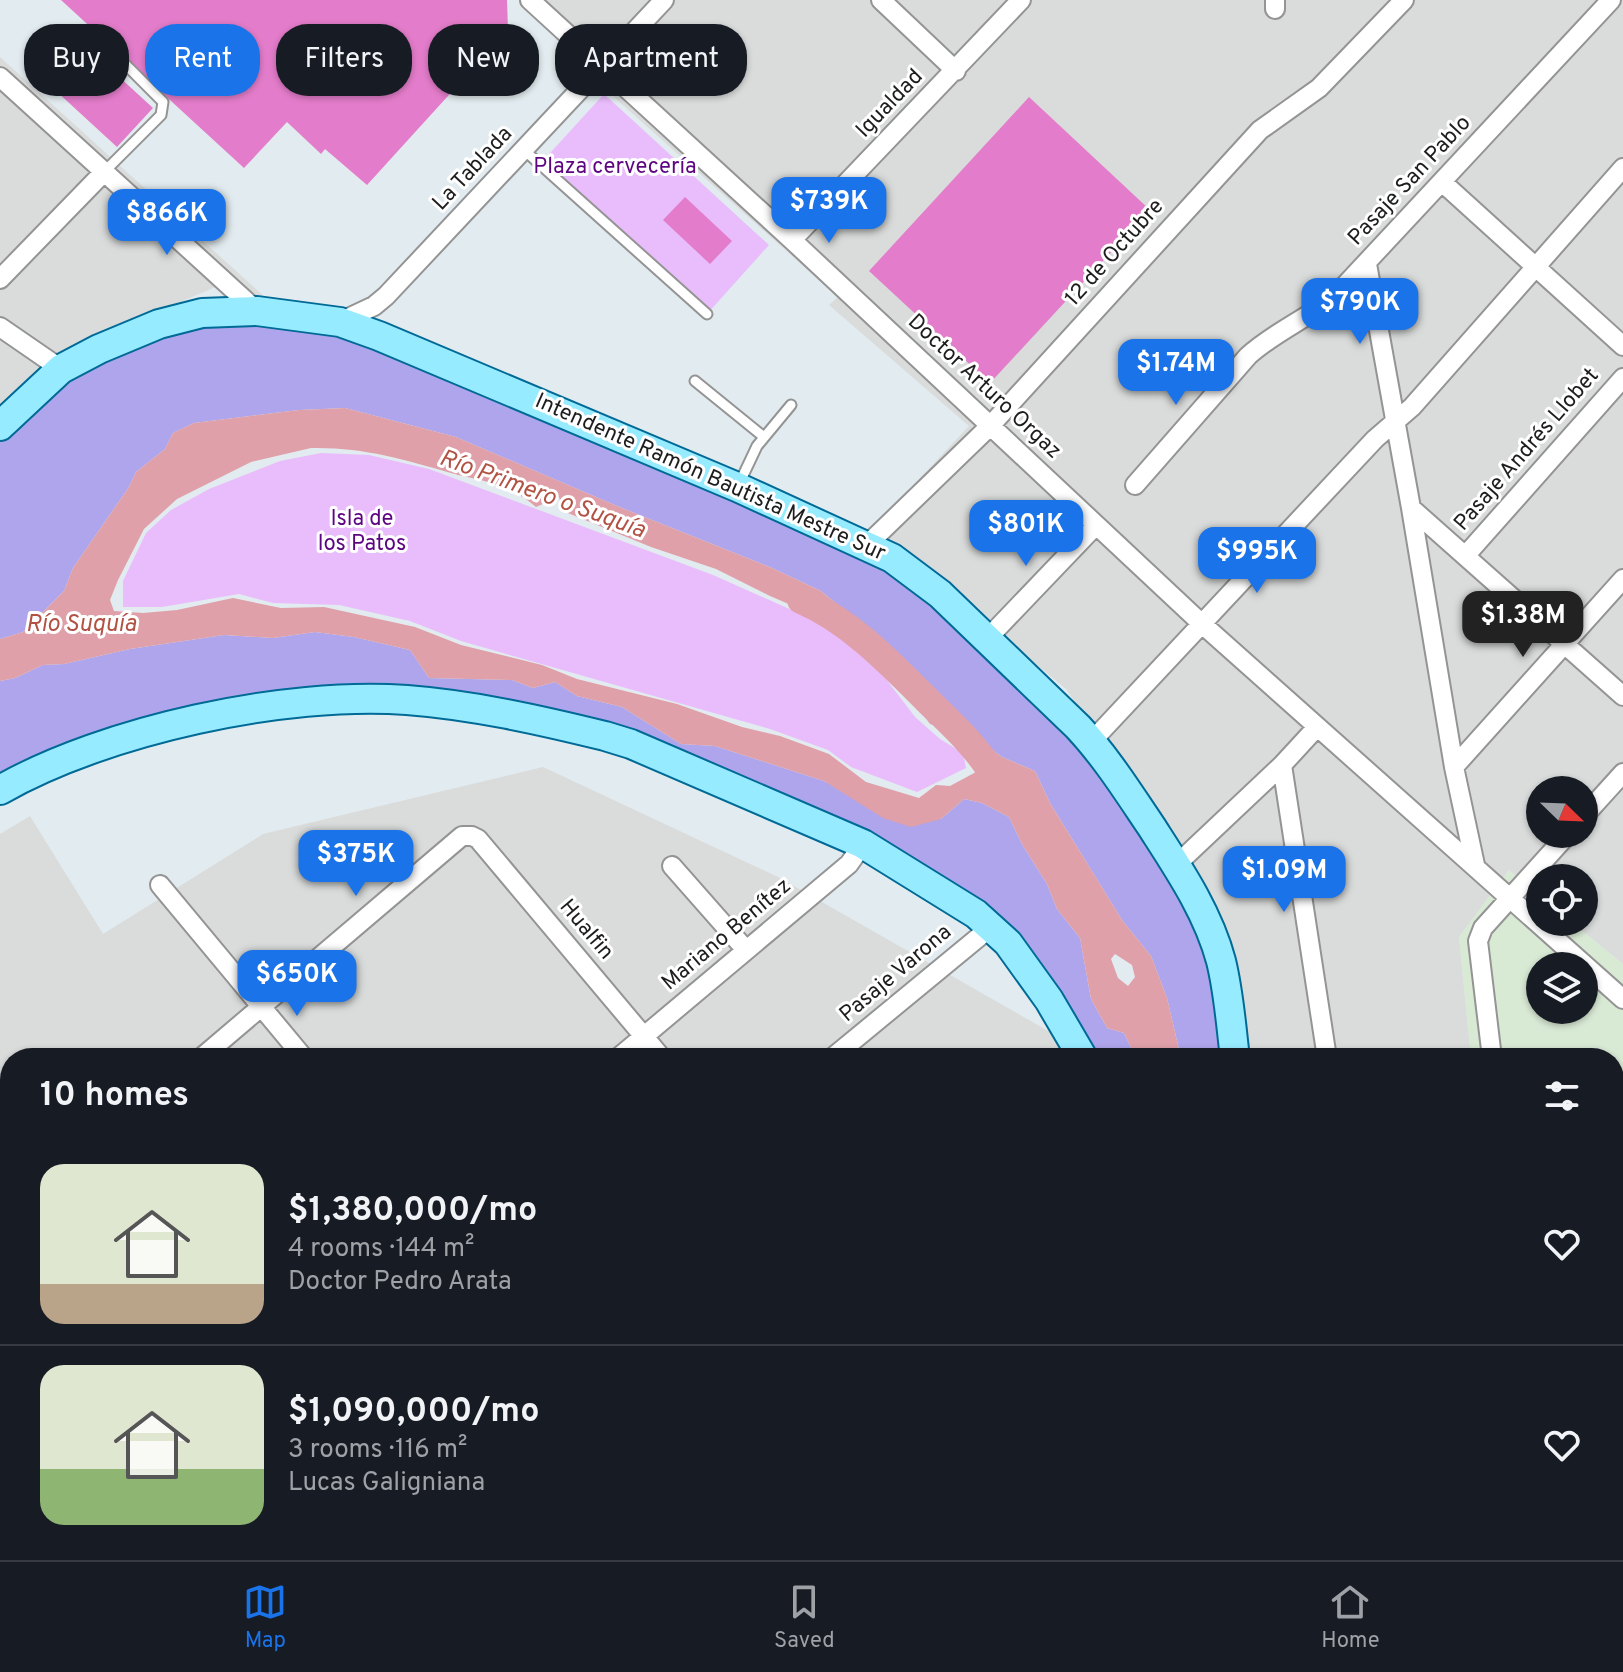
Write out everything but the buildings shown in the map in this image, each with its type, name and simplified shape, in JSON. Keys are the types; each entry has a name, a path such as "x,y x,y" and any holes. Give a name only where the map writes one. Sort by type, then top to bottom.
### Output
{"main road":[{"name":"Intendente Ramón Bautista Mestre Sur","path":"0,426 61,369 159,324 202,313 257,311 340,322 737,487 867,545 917,575 1092,741 1191,890 1221,961 1234,1048"},
{"path":"0,790 91,750 155,729 243,710 340,701 404,700 458,706 576,729 631,744 863,844 976,914 1008,943 1077,1048"}],"street":[{"name":"Doctor Arturo Orgaz","path":"530,0 556,24"},
{"name":"La Tablada","path":"641,24 664,0"},
{"path":"881,0 956,71"},
{"name":"Igualdad","path":"792,240 1021,0"},
{"name":"12 de Octubre","path":"867,545 990,426 1260,130 1319,88 1404,0"},
{"name":"Pasaje San Pablo","path":"1135,485 1257,347 1317,311 1367,264 1611,0"},
{"path":"0,77 257,311"},
{"name":"La Tablada","path":"340,322 374,306 386,296 573,96"},
{"name":"Doctor Arturo Orgaz","path":"635,96 1201,623 1620,991"},
{"path":"1092,741 1375,439 1412,407 1623,168"},
{"path":"0,279 105,171"},
{"path":"1442,182 1623,346"},
{"path":"1367,264 1454,767 1475,865"},
{"path":"0,327 61,369"},
{"name":"Pasaje Andrés Llobet","path":"1466,555 1623,378"},
{"path":"1411,508 1623,696"},
{"path":"987,639 1096,525"},
{"path":"1454,767 1623,579"},
{"path":"1176,865 1282,765 1317,727"},
{"path":"1282,765 1325,1048"},
{"path":"1598,801 1623,773"},
{"name":"Hualfin","path":"259,1006 462,836 472,836 478,839 653,1048"},
{"name":"Mariano Benítez","path":"629,1048 849,864 863,844"},
{"path":"1491,1048 1478,941 1483,928 1555,848"},
{"path":"672,866 746,950"},
{"path":"160,885 295,1048"},
{"name":"Pasaje Varona","path":"844,1048 991,927"},
{"path":"212,1048 259,1006"}],"lane":[{"path":"105,171 161,115 164,106 129,68"},
{"path":"524,150 707,314"},
{"path":"695,381 764,437"},
{"path":"737,487 764,437 791,405"}],"shaded area":[{"path":"61,0 507,0 508,24 428,24 428,96 448,96 367,185 325,149 321,154 287,122 244,168 166,96 260,96 260,24 145,24 145,77 129,62 129,24 87,24"},
{"path":"520,0 1623,0 1623,964 1588,936 1598,936 1598,864 1526,864 1526,884 1509,870 1459,937 1470,1048 1245,1048 1218,908 1066,689 872,529 969,426 829,305 838,297 613,96 747,96 747,24 555,24 555,32"},
{"path":"0,57 24,79 24,96 43,96 268,300 225,283 66,350 0,408"},
{"path":"129,86 153,108 117,147 62,96 129,96"},
{"path":"1029,97 1150,210 990,383 869,271"},
{"path":"685,197 732,241 710,264 663,220"},
{"path":"316,317 867,545 1078,727 1191,890 1232,1048 1179,1048 1167,998 1151,956 1122,920 1050,803 1035,771 1002,757 990,748 902,658 821,591 456,437 345,408 299,410 194,423 173,433 165,449 136,472 73,568 64,591 23,632 0,639 0,426 61,369 159,324"},
{"path":"315,632 410,650 429,678 512,680 533,688 555,682 577,696 622,707 681,744 715,746 824,781 845,792 941,819 964,799 982,803 1009,817 1047,884 1057,909 1080,938 1091,999 1107,1028 1124,1033 1131,1048 1076,1048 976,914 631,744 459,706 243,710 0,790 0,681 15,678 43,665 64,664 130,649 224,635 273,638"},
{"path":"543,767 778,877 1050,1032 1059,1048 0,1048 0,834 30,816 103,934 263,834"},
{"path":"1509,870 1526,884 1526,936 1588,936 1623,964 1623,1048 1470,1048 1459,937"}],"green space":[{"name":"Plaza cervecería","path":"602,96 606,96 769,245 707,314 541,163"},
{"name":"Isla de los Patos","path":"321,453 369,455 429,469 713,575 857,641 915,717 940,739 963,753 966,768 917,792 851,767 828,750 770,729 461,641 410,621 339,605 273,603 239,594 162,607 123,607 123,581 146,533 171,510 209,489 280,461"}],"water":[{"name":"Río Suquía","path":"345,408 456,437 821,591 902,658 990,748 1002,757 1035,771 1050,803 1122,920 1151,956 1167,998 1179,1048 1131,1048 1124,1033 1107,1028 1091,999 1080,938 1057,909 1047,884 1009,817 982,803 964,799 941,819 911,827 883,818 824,781 715,746 681,744 622,707 577,696 555,682 533,688 512,680 429,678 410,650 315,632 273,638 224,635 130,649 64,664 43,665 15,678 0,681 0,639 23,632 64,591 73,568 136,472 165,449 173,433 194,423 299,410","holes":["311,448 382,455 496,484 536,507 559,497 563,511 651,547 716,569 812,614 833,618 875,648 930,724 966,735 974,752 976,772 950,786 936,785 919,798 866,782 829,754 780,736 742,727 677,704 577,679 542,665 461,645 415,627 324,607 281,608 233,598 177,610 143,613 114,611 110,600 144,529 177,499 251,462","1115,954 1132,965 1135,977 1128,986 1118,978 1111,959"]}],"waterway":[{"name":"Río Primero o Suquía","path":"801,600 836,619 884,658 960,732 989,768"}]}
